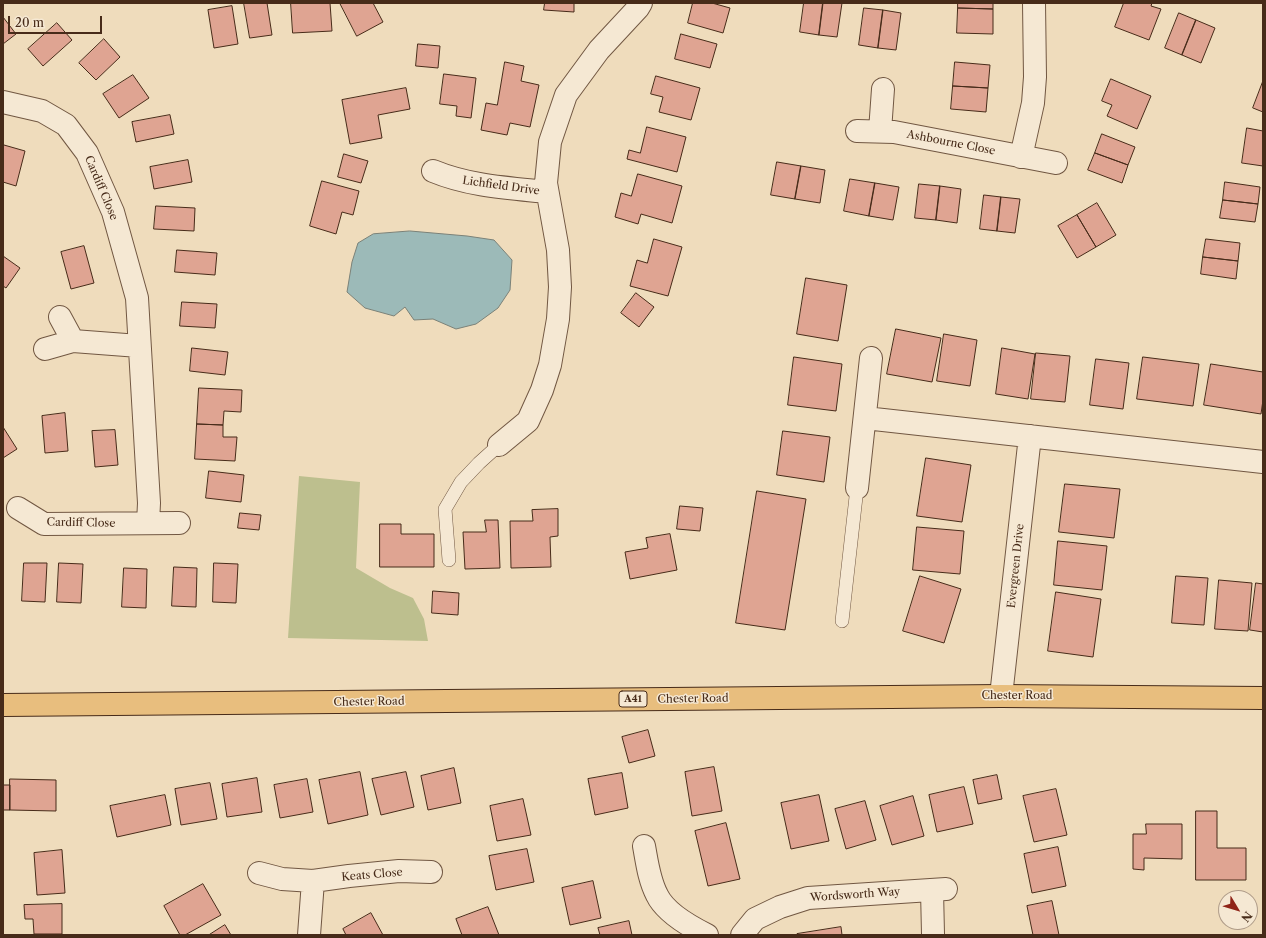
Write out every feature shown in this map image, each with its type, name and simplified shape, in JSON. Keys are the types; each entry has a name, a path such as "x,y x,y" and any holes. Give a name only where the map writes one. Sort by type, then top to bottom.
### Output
{"main road":[{"name":"Chester Road","path":"3,705 1001,696 1263,698"}],"street":[{"name":"Lichfield Drive","path":"499,445 528,421 542,390 550,365 558,319 560,287 558,250 546,183 550,142 566,95 599,50 638,8 640,3"},
{"path":"1021,157 1033,103 1035,77 1034,3"},
{"path":"880,132 883,89"},
{"name":"Cardiff Close","path":"3,102 42,111 66,125 87,153 113,212 137,298 149,503 148,523"},
{"name":"Ashbourne Close","path":"857,131 894,132 1056,163"},
{"name":"Lichfield Drive","path":"433,171 448,178 475,184 547,192"},
{"path":"60,317 73,341"},
{"path":"45,349 73,341 139,346"},
{"path":"857,488 871,358"},
{"path":"865,418 1263,462"},
{"name":"Evergreen Drive","path":"1001,696 1030,436"},
{"name":"Cardiff Close","path":"18,508 44,524 179,523"},
{"path":"644,846 651,880 657,896 669,911 694,928 708,935"},
{"name":"Keats Close","path":"259,873 282,879 313,881 399,871 431,872"},
{"path":"309,935 313,881"},
{"name":"Wordsworth Way","path":"742,935 755,919 780,907 808,898 939,890 933,934"}],"lane":[{"path":"449,560 445,509 461,482 499,445"},
{"path":"842,622 857,488"}],"green space":[{"path":"299,476 360,482 356,568 390,588 413,598 424,619 428,641 288,638"}],"water":[{"path":"410,231 494,240 512,260 510,290 498,308 476,324 456,329 433,319 414,320 405,307 394,316 365,308 347,292 352,262 358,243 373,234"}],"building":[{"path":"244,3 267,3 272,35 250,38"},
{"path":"291,3 330,3 332,31 293,33"},
{"path":"340,3 373,3 383,22 357,36"},
{"path":"545,3 574,3 574,12 544,10"},
{"path":"693,3 712,3 730,8 723,33 688,23"},
{"path":"804,3 823,3 819,35 800,32"},
{"path":"823,3 842,3 837,37 819,35"},
{"path":"958,3 993,3 993,9 958,8"},
{"path":"1124,3 1152,3 1151,6 1161,9 1149,40 1115,27"},
{"path":"232,6 238,44 214,48 208,10"},
{"path":"864,8 883,10 878,48 859,45"},
{"path":"958,8 993,9 993,34 957,33"},
{"path":"883,10 901,13 896,50 878,48"},
{"path":"1179,13 1196,20 1182,55 1165,48"},
{"path":"3,17 16,34 3,44"},
{"path":"1196,20 1215,28 1201,63 1182,55"},
{"path":"57,23 72,40 43,66 28,49"},
{"path":"681,34 717,44 710,68 675,59"},
{"path":"104,39 120,57 96,80 79,63"},
{"path":"418,44 440,46 438,68 416,66"},
{"path":"505,62 524,66 521,81 539,85 530,127 510,123 507,135 481,130 486,103 497,105"},
{"path":"955,62 990,65 988,88 953,86"},
{"path":"444,74 476,78 471,118 456,116 457,106 440,104"},
{"path":"133,75 149,98 119,118 103,94"},
{"path":"656,76 700,88 691,120 659,112 663,97 651,94"},
{"path":"1111,79 1151,96 1137,129 1107,116 1112,105 1102,101"},
{"path":"1263,81 1263,112 1253,108"},
{"path":"953,86 988,88 986,112 951,109"},
{"path":"406,88 410,109 378,115 382,138 350,144 342,100"},
{"path":"170,115 174,134 136,142 132,122"},
{"path":"647,127 686,137 677,172 627,159 629,150 640,153"},
{"path":"1247,128 1263,131 1263,166 1242,163"},
{"path":"1102,134 1135,147 1128,165 1095,153"},
{"path":"4,145 25,151 16,186 3,182"},
{"path":"1095,153 1128,165 1122,183 1088,170"},
{"path":"344,154 368,161 361,183 338,177"},
{"path":"188,160 192,182 154,189 150,167"},
{"path":"777,162 801,166 795,199 771,195"},
{"path":"801,166 825,170 820,203 795,199"},
{"path":"638,174 682,186 672,223 641,214 638,224 615,217 621,193 631,196"},
{"path":"850,179 875,183 869,216 844,211"},
{"path":"322,181 359,191 353,215 342,212 336,234 310,226"},
{"path":"1225,182 1260,187 1258,204 1223,200"},
{"path":"875,183 899,187 893,220 869,216"},
{"path":"919,184 940,186 936,220 915,218"},
{"path":"940,186 961,189 957,223 936,220"},
{"path":"984,195 1001,197 997,231 980,229"},
{"path":"1001,197 1020,199 1015,233 997,231"},
{"path":"1223,200 1258,204 1255,222 1220,218"},
{"path":"1097,203 1116,235 1096,247 1077,215"},
{"path":"156,206 195,208 194,231 154,229"},
{"path":"1077,215 1096,247 1077,258 1058,226"},
{"path":"654,239 682,247 668,296 630,286 637,260 647,263"},
{"path":"1206,239 1240,243 1238,261 1203,257"},
{"path":"84,246 94,283 71,289 61,252"},
{"path":"177,250 217,253 215,275 175,272"},
{"path":"3,256 20,268 6,288 3,286"},
{"path":"1203,257 1238,261 1236,279 1201,274"},
{"path":"806,278 847,285 838,341 797,334"},
{"path":"636,293 654,307 639,327 621,313"},
{"path":"182,302 217,304 215,328 180,326"},
{"path":"896,329 941,338 932,382 887,374"},
{"path":"944,334 977,340 970,386 937,381"},
{"path":"192,348 228,352 225,375 190,371"},
{"path":"1002,348 1035,354 1028,399 996,394"},
{"path":"1036,353 1070,356 1065,402 1031,399"},
{"path":"794,357 842,364 836,411 788,405"},
{"path":"1143,357 1199,364 1193,406 1137,399"},
{"path":"1096,359 1129,363 1123,409 1090,405"},
{"path":"1211,364 1263,372 1263,400 1261,414 1204,405"},
{"path":"199,388 242,390 241,412 224,411 223,425 197,424"},
{"path":"65,413 68,451 45,453 42,416"},
{"path":"197,424 223,425 223,437 237,437 235,461 195,459"},
{"path":"3,427 17,449 3,458"},
{"path":"115,430 118,465 95,467 92,431"},
{"path":"783,431 830,437 824,482 777,475"},
{"path":"926,458 971,465 962,522 917,516"},
{"path":"209,471 244,475 241,502 206,498"},
{"path":"1065,484 1120,489 1114,538 1059,532"},
{"path":"757,491 806,499 785,630 736,623"},
{"path":"680,506 703,508 700,531 677,529"},
{"path":"558,509 558,536 550,537 551,567 511,568 510,521 533,521 532,510"},
{"path":"240,513 261,515 259,530 238,528"},
{"path":"485,520 498,520 500,568 465,569 463,532 486,532"},
{"path":"380,524 401,524 401,534 434,534 434,567 380,567"},
{"path":"917,527 964,531 960,574 913,570"},
{"path":"670,534 677,570 630,579 625,552 648,548 646,538"},
{"path":"1058,541 1107,546 1102,590 1054,585"},
{"path":"24,563 47,563 45,602 22,601"},
{"path":"59,563 83,564 81,603 57,602"},
{"path":"214,563 238,564 236,603 213,602"},
{"path":"174,567 197,568 196,607 172,606"},
{"path":"124,568 147,569 146,608 122,607"},
{"path":"920,576 961,589 944,643 903,631"},
{"path":"1176,576 1208,578 1204,625 1172,623"},
{"path":"1219,580 1252,583 1248,631 1215,629"},
{"path":"1256,583 1263,584 1263,632 1250,630"},
{"path":"433,591 459,593 458,615 432,613"},
{"path":"1056,592 1101,599 1093,657 1048,651"},
{"path":"648,730 655,756 629,763 622,737"},
{"path":"714,767 722,811 692,816 685,772"},
{"path":"454,768 461,803 428,810 421,776"},
{"path":"360,772 368,815 328,824 319,780"},
{"path":"406,772 414,807 381,815 372,779"},
{"path":"622,773 628,808 595,815 588,779"},
{"path":"997,775 1002,799 978,804 973,780"},
{"path":"257,778 262,812 227,817 222,784"},
{"path":"10,779 56,780 56,811 10,810"},
{"path":"307,779 313,812 280,818 274,785"},
{"path":"210,783 217,819 181,825 175,789"},
{"path":"3,785 10,785 10,810 3,810"},
{"path":"964,787 973,824 937,832 929,795"},
{"path":"1056,789 1067,835 1034,842 1023,796"},
{"path":"165,795 171,825 117,837 110,806"},
{"path":"819,795 829,841 791,849 781,803"},
{"path":"913,796 924,836 892,845 880,806"},
{"path":"523,799 531,835 497,841 490,806"},
{"path":"865,801 876,840 846,849 835,809"},
{"path":"1196,811 1217,811 1217,848 1246,848 1246,880 1196,880"},
{"path":"726,823 740,879 708,886 695,831"},
{"path":"1146,824 1182,824 1182,859 1144,858 1144,870 1133,869 1133,834 1146,834"},
{"path":"1058,847 1066,886 1032,893 1024,854"},
{"path":"527,849 534,882 496,890 489,856"},
{"path":"62,850 65,893 37,895 34,853"},
{"path":"593,881 601,918 570,925 562,888"},
{"path":"203,884 221,915 185,935 180,935 164,906"},
{"path":"1052,901 1059,935 1033,935 1027,906"},
{"path":"62,904 62,934 34,934 33,919 25,919 24,905"},
{"path":"488,907 499,935 462,935 456,919"},
{"path":"371,913 383,935 346,935 343,929"},
{"path":"629,921 632,935 600,935 598,928"},
{"path":"225,925 231,935 209,935"},
{"path":"841,927 842,935 797,935 797,934"}]}
